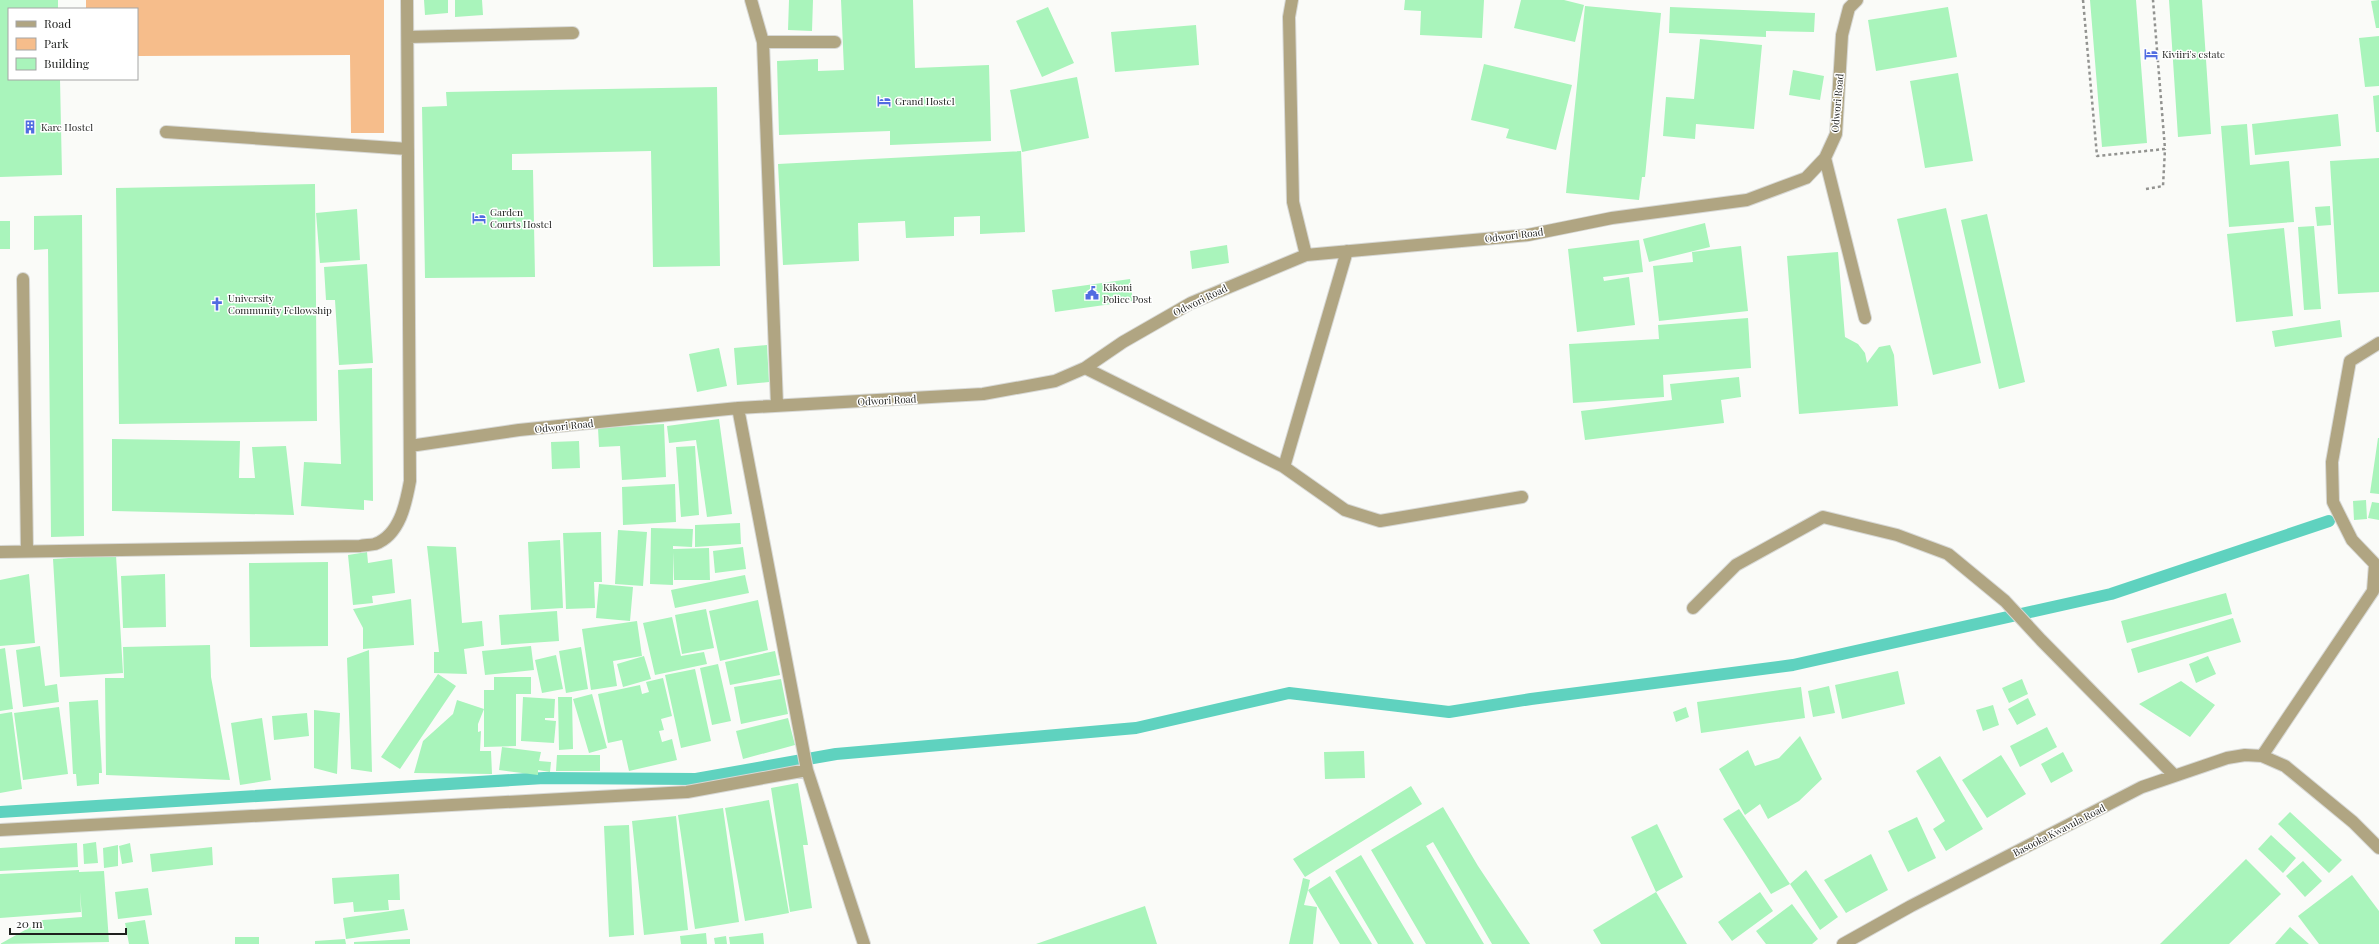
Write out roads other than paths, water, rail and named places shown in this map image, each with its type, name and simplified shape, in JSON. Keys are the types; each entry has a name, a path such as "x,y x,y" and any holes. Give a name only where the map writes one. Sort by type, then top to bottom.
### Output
{"street":[{"path":"0,552 352,546 376,544 390,533 399,520 406,502 410,481 407,0"},
{"path":"751,0 763,42 777,406"},
{"path":"1292,0 1289,17 1293,202 1306,255"},
{"name":"Odwori Road","path":"410,446 519,430 738,408 983,394 1055,381 1085,368 1123,342 1191,303 1306,255 1528,235 1612,218 1747,200 1806,178 1825,158 1836,134 1842,35 1849,8 1857,0"},
{"path":"408,37 572,33"},
{"path":"763,42 835,42"},
{"path":"166,132 408,149"},
{"path":"1825,158 1865,318"},
{"path":"1284,467 1347,251"},
{"path":"24,279 27,551"},
{"path":"2262,756 2372,591 2375,564 2352,540 2333,502 2332,462 2350,361 2379,343"},
{"path":"1085,368 1284,467 1345,510 1380,521 1522,497"},
{"path":"738,408 807,770 864,944"},
{"path":"1693,608 1736,565 1823,517 1897,535 1948,554 2005,600 2041,640 2174,775"},
{"name":"Basooka Kwavula Road","path":"1843,944 1911,906 2142,787 2227,758 2245,755 2262,756 2285,766 2353,822 2379,848"},
{"path":"0,830 687,792 807,770"}],"waterway":[{"path":"0,812 544,778 696,779 836,754 1136,728 1289,693 1449,712 1531,699 1793,665 2111,594 2329,521"}],"place":[{"name":"Kiviiri's estate","path":"2151,54"},
{"name":"Grand Hostel","path":"884,101"},
{"name":"Kare Hostel","path":"30,127"},
{"name":"Garden Courts Hostel","path":"479,218"},
{"name":"Kikoni Police Post","path":"1092,293"},
{"name":"University Community Fellowship","path":"217,304"}]}
